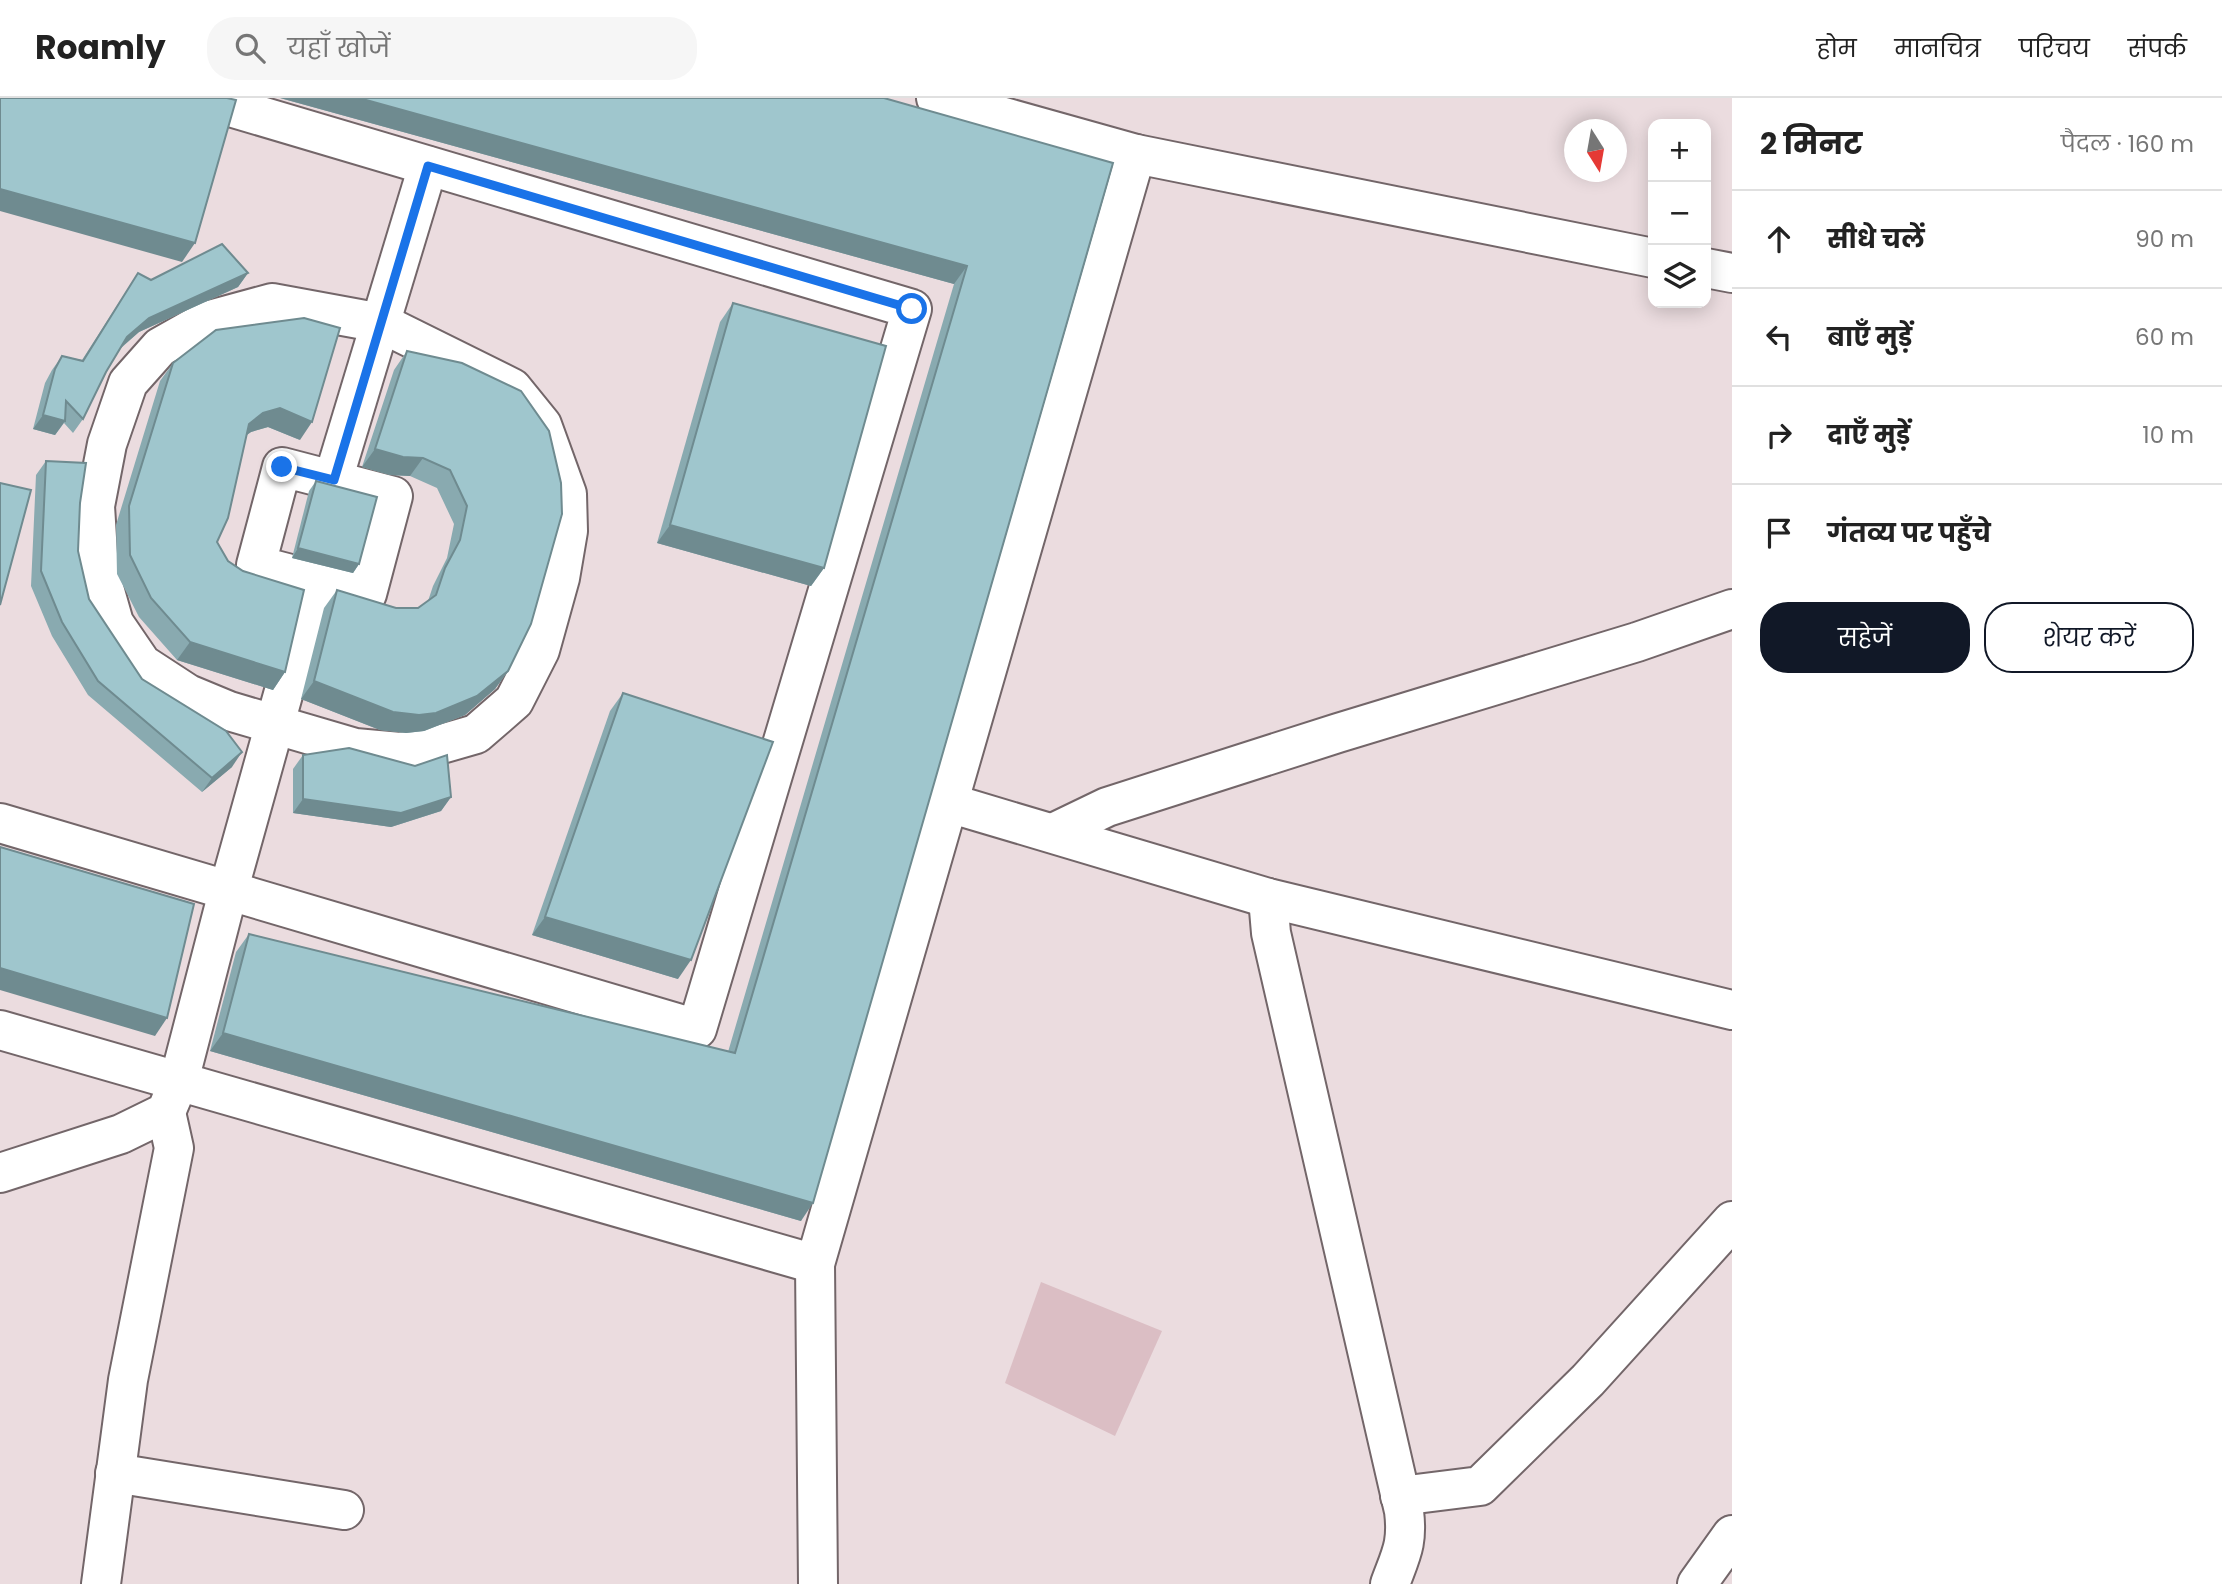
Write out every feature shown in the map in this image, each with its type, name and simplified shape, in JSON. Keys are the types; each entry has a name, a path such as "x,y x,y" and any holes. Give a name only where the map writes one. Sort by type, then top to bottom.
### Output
{"street":[{"path":"0,823 697,1029 912,309 200,98"},
{"path":"936,98 1136,155 1648,257"},
{"path":"818,1584 815,1264 1136,155"},
{"path":"334,480 428,166"},
{"path":"1711,269 1732,274"},
{"path":"272,303 381,323 512,388 542,425 566,494 568,531 540,650 514,701 476,734 400,752 355,748 275,723 229,711 188,694 142,664 114,623 99,570 95,506 107,444 128,383 160,347 206,321 272,303"},
{"path":"282,467 393,496 367,594 315,580 256,565 282,467"},
{"path":"101,1584 128,1380 174,1148 172,1097 315,580"},
{"path":"1052,833 1107,807 1637,642 1732,609"},
{"path":"949,803 1268,898 1732,1010"},
{"path":"1268,898 1271,933 1400,1496 1406,1532 1402,1556 1390,1584"},
{"path":"0,1030 172,1097 815,1264"},
{"path":"0,1173 121,1134 172,1097"},
{"path":"1400,1496 1480,1486 1588,1380 1732,1221"},
{"path":"115,1473 344,1510"},
{"path":"1697,1584 1732,1535"}],"shaded area":[{"path":"1041,1282 1162,1331 1115,1436 1005,1383"}],"building":[{"path":"0,98 236,100 195,243 0,189"},
{"path":"359,98 884,98 1113,163 813,1203 223,1033 249,934 735,1053 967,266"},
{"path":"222,244 248,273 149,318 127,337 83,419 66,401 65,421 43,415 55,369 62,356 83,361 138,273 151,280"},
{"path":"733,303 886,346 824,568 670,525"},
{"path":"304,318 340,328 312,422 280,408 263,413 249,424 228,518 217,542 228,561 243,571 304,590 285,672 190,642 151,598 130,555 129,506 173,363 216,330"},
{"path":"407,351 462,363 521,391 549,431 561,483 562,514 531,624 508,671 477,696 436,713 419,715 393,712 314,681 337,590 396,608 418,608 436,595 445,568 460,540 467,506 450,470 423,458 403,457 375,449"},
{"path":"46,461 86,463 80,503 78,551 89,599 142,679 226,731 242,752 212,778 98,681 62,622 41,571"},
{"path":"316,481 377,497 359,564 298,548"},
{"path":"0,483 31,490 0,605"},
{"path":"623,693 773,742 691,960 545,917"},
{"path":"349,748 415,766 447,755 451,797 401,813 303,799 303,755"},
{"path":"0,847 194,904 167,1018 0,968"}],"route":[{"path":"282,467 334,480 428,166 912,309"}]}
